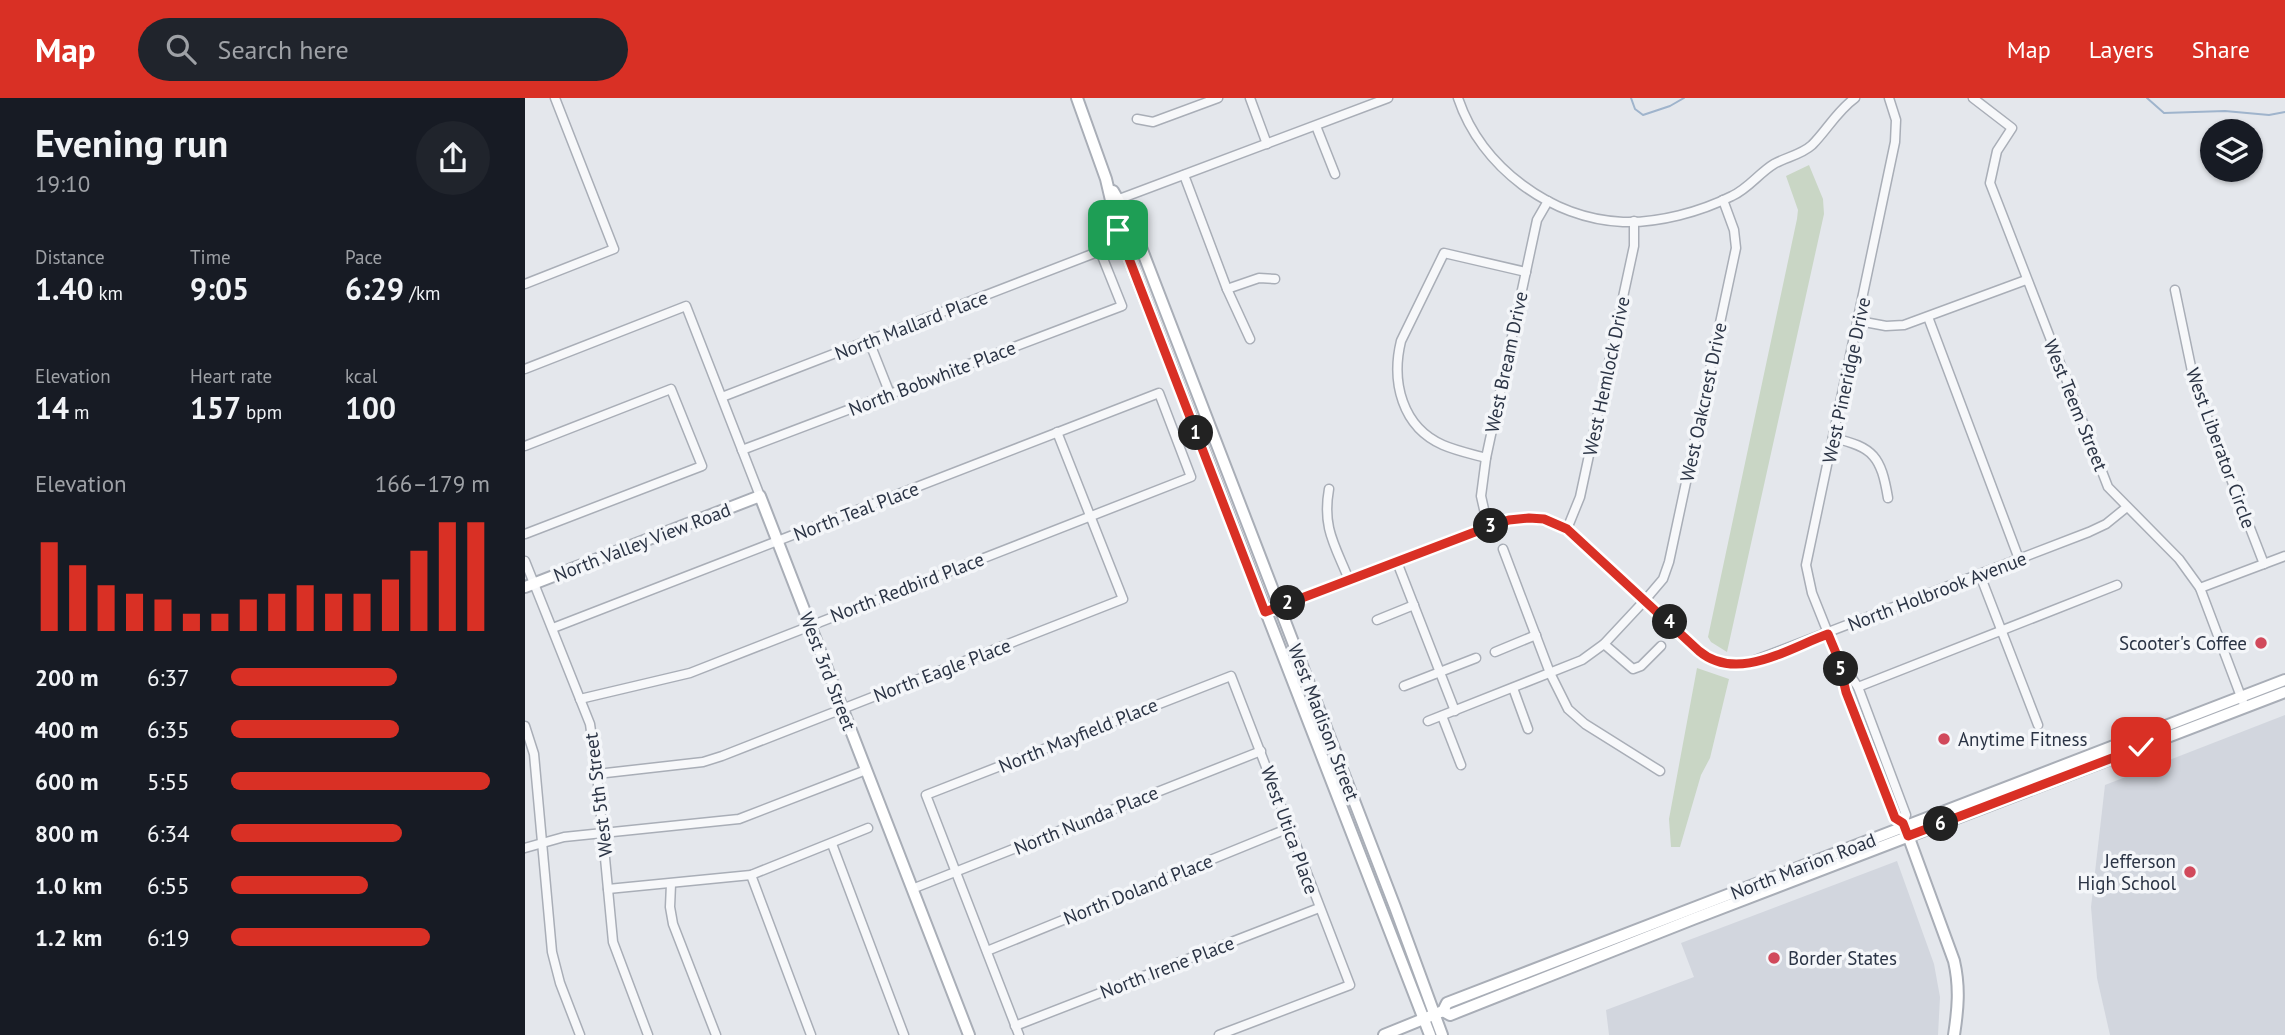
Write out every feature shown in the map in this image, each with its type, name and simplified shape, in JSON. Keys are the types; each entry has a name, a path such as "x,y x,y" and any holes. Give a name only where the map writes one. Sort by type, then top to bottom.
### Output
{"street":[{"path":"526,281 614,249 555,98"},
{"name":"West Madison Street","path":"1077,98 1115,201 1118,230 1265,612 1442,1035"},
{"path":"1137,119 1153,122 1218,98"},
{"path":"1250,98 1267,144"},
{"path":"1115,201 1388,98"},
{"path":"1458,98 1468,123 1487,153 1520,183 1571,212 1593,218 1634,221 1656,220 1738,193 1773,164 1805,151 1840,110 1855,98"},
{"name":"West Pineridge Drive","path":"1889,98 1896,120 1895,142 1807,556 1809,583 1838,658 1846,692 1895,818 1905,829"},
{"name":"West Teem Street","path":"1973,98 2013,128 1997,151 1990,183 2108,487 2179,559 2200,588 2244,702"},
{"path":"1316,126 1335,174"},
{"path":"1184,175 1227,289 1250,339"},
{"name":"West Oakcrest Drive","path":"1428,721 1583,660 1604,644 1663,579 1669,562 1735,253 1736,236 1723,200"},
{"name":"West Madison Street","path":"1115,201 1132,224 1280,607 1434,1015 1430,1035"},
{"name":"West Bream Drive","path":"1488,527 1481,496 1486,458 1537,220 1548,201"},
{"name":"West Hemlock Drive","path":"1567,529 1575,514 1583,484 1634,246 1634,221"},
{"name":"North Mallard Place","path":"722,397 1100,251 1122,306"},
{"path":"1486,458 1442,445 1416,424 1405,408 1398,390 1397,370 1401,341 1444,253 1526,272"},
{"path":"1227,289 1259,278 1275,279"},
{"path":"1859,321 1898,326 2026,279"},
{"name":"West Liberator Circle","path":"2175,290 2195,386 2264,564"},
{"name":"West 3rd Street","path":"525,369 686,306 968,1035"},
{"name":"North Bobwhite Place","path":"742,450 1122,306"},
{"path":"1928,317 2019,559"},
{"path":"869,341 890,394"},
{"path":"525,446 671,389 702,466 525,534"},
{"name":"North Teal Place","path":"552,628 1159,393 1191,477"},
{"path":"1057,432 1091,516"},
{"path":"1833,438 1857,443 1872,453 1884,471 1888,498"},
{"name":"North Redbird Place","path":"580,699 679,677 1191,477"},
{"path":"1329,489 1325,510 1327,527 1349,580"},
{"name":"North Valley View Road","path":"529,585 760,496"},
{"name":"North Holbrook Avenue","path":"1265,612 1488,527 1509,520 1544,519 1567,529 1705,656 1726,664 1751,663 2089,532 2106,524 2127,507"},
{"name":"North Eagle Place","path":"597,775 703,762 1123,599 1091,516"},
{"path":"1503,549 1562,700 1574,716 1660,771"},
{"path":"2200,588 2285,556"},
{"name":"West 5th Street","path":"525,561 529,585 552,628 592,733 616,953 648,1035"},
{"path":"1397,562 1455,710"},
{"path":"1980,575 2038,725"},
{"path":"1858,687 2117,585"},
{"path":"1377,620 1414,606"},
{"path":"1495,652 1536,635"},
{"path":"1604,644 1633,669 1641,666 1661,646"},
{"path":"1404,686 1476,658"},
{"name":"West Pineridge Drive","path":"1838,658 1858,687 1906,815 1905,829"},
{"name":"West Utica Place","path":"1219,1035 1350,985 1231,676"},
{"name":"North Mayfield Place","path":"955,872 926,795 1231,676"},
{"name":"North Marion Road","path":"2244,702 2285,680"},
{"path":"1513,688 1528,729"},
{"name":"North Marion Road","path":"1384,1035 1434,1015 1450,1016 1905,829 2244,702 2285,692"},
{"path":"1442,716 1461,765"},
{"path":"525,726 534,754 552,952 560,983 580,1035"},
{"name":"North Nunda Place","path":"912,889 1261,751"},
{"path":"525,848 564,836 739,818 866,770"},
{"path":"608,889 751,875 869,828"},
{"name":"North Doland Place","path":"987,951 1289,828"},
{"path":"1905,829 1959,981 1954,1035"},
{"path":"832,844 904,1035"},
{"path":"955,872 1019,1035"},
{"path":"751,875 811,1035"},
{"path":"671,884 673,924 716,1035"},
{"name":"North Irene Place","path":"1015,1026 1319,908"}],"shaded area":[{"name":"Jefferson High School","path":"2285,715 2285,1035 2110,1035 2097,978 2091,907 2105,785"},
{"path":"1897,861 1934,964 1940,997 1938,1035 1609,1035 1606,1010 1694,977 1681,943"}],"green space":[{"path":"1809,165 1823,199 1824,214 1727,652 1708,637 1797,219 1798,210 1786,176"},
{"path":"1697,668 1729,679 1710,758 1701,775 1680,847 1671,847 1669,819"}],"waterway":[{"path":"1631,98 1635,109 1643,115 1684,98"},
{"path":"2147,98 2164,113 2225,111 2269,115 2285,112"}],"place":[{"name":"Scooter's Coffee","path":"2261,643"},
{"name":"Anytime Fitness","path":"1944,739"},
{"name":"Jefferson High School","path":"2190,872"},
{"name":"Border States","path":"1774,958"}],"route":[{"path":"1118,230 1265,612 1488,527 1522,518 1544,519 1567,529 1580,540 1705,656 1726,664 1751,663 1828,634 1838,658 1846,692 1895,818 1903,823 1908,836 2141,747"}]}
